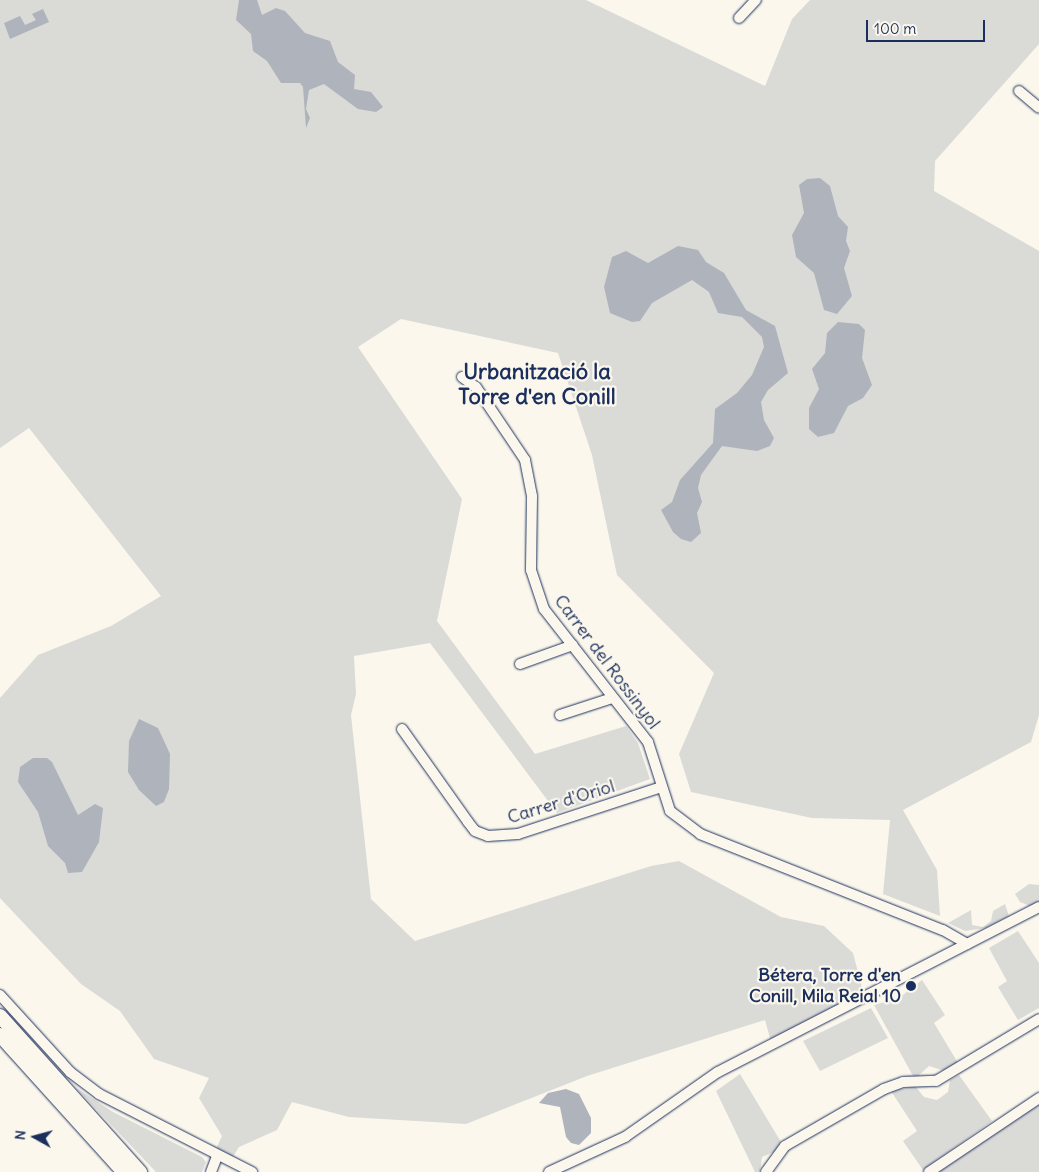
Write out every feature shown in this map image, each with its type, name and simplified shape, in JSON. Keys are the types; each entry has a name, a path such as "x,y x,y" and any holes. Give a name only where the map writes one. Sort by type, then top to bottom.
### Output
{"main road":[{"path":"0,1016 140,1172"},
{"path":"0,1035 124,1172"}],"street":[{"path":"739,18 756,0"},
{"path":"1020,91 1039,108"},
{"name":"Carrer del Rossinyol","path":"462,377 476,387 525,460 532,487 533,582 544,609 648,742 670,811 700,834 943,930 967,944"},
{"path":"520,664 573,645"},
{"path":"560,715 612,698"},
{"name":"Carrer d'Oriol","path":"402,729 475,831 488,836 518,834 662,787"},
{"path":"549,1172 625,1137 718,1072 1039,907"},
{"path":"0,995 70,1072 99,1094 217,1156 252,1172"},
{"path":"766,1172 785,1146 876,1093 903,1082 936,1082 1039,1019"},
{"path":"929,1172 1039,1098"},
{"path":"211,1171 217,1156"}],"shaded area":[{"path":"0,0 586,0 765,86 792,19 810,0 1039,0 1039,44 935,161 934,191 1039,251 1039,715 1031,742 903,810 937,870 940,916 883,894 890,820 812,818 691,792 679,754 714,673 617,575 592,455 558,353 401,319 358,347 462,499 437,621 535,754 626,726 638,743 650,779 557,813 430,643 354,656 356,694 351,715 371,899 415,941 651,866 679,861 781,917 824,926 853,953 864,995 771,1042 765,1020 587,1076 466,1124 349,1117 292,1102 277,1130 239,1147 232,1158 216,1149 222,1136 199,1098 209,1078 154,1059 120,1011 81,984 0,898 0,698 38,655 111,626 161,596 29,428 0,448"},
{"path":"239,0 257,0 262,15 276,8 285,11 305,33 330,41 338,62 355,75 354,89 371,92 383,107 376,112 358,109 324,84 309,90 306,109 310,118 306,128 303,87 300,83 281,83 267,61 253,51 251,34 236,20"},
{"path":"43,9 49,22 10,39 4,23 20,16 25,25 36,20 32,14"},
{"path":"820,178 830,186 838,216 848,227 846,241 850,251 844,268 852,296 837,314 824,310 814,273 796,257 792,235 804,213 799,185 807,179"},
{"path":"678,246 698,250 706,262 724,273 746,310 775,326 788,373 768,390 761,402 764,420 774,438 770,446 757,451 722,446 701,475 698,488 702,502 697,513 701,533 691,542 681,539 673,532 661,510 672,502 680,480 713,443 715,409 737,393 752,375 764,347 762,337 742,317 718,313 709,292 692,280 652,303 640,321 632,322 610,313 604,287 612,257 626,251 648,263"},
{"path":"838,322 859,324 865,330 862,358 872,385 863,398 848,406 834,433 818,437 809,429 809,408 819,389 812,369 825,353 827,333"},
{"path":"139,719 158,728 170,754 169,789 164,802 156,806 139,790 128,772 129,741"},
{"path":"33,758 47,758 52,762 78,815 95,804 103,808 99,842 82,872 68,873 65,863 48,846 38,812 18,782 20,767"},
{"path":"1029,884 1039,885 1039,903 1030,906 1020,902 1015,894"},
{"path":"1005,904 1009,916 986,928 965,931 948,923 971,910 972,925 983,927 991,921 993,911"},
{"path":"1018,931 1039,963 1039,1008 1018,1020 998,987 1007,981 989,948"},
{"path":"922,980 945,1015 934,1023 958,1063 945,1071 929,1066 917,1077 913,1076 874,1005 899,998"},
{"path":"871,1008 888,1038 820,1071 803,1041"},
{"path":"740,1074 781,1142 776,1151 762,1157 760,1172 755,1172 716,1091"},
{"path":"959,1075 992,1121 923,1170 903,1141 917,1131 891,1091 915,1086 924,1097 937,1100 948,1092 950,1080"},
{"path":"75,1087 113,1112 202,1157 206,1162 202,1172 156,1172"},
{"path":"566,1089 579,1094 591,1118 591,1133 579,1145 571,1143 566,1137 560,1107 539,1103 548,1093"},
{"path":"1039,1101 1039,1172 933,1172"}],"place":[{"name":"Bétera, Torre d'en Conill, Mila Reial 10","path":"911,986"}],"district":[{"name":"Urbanització la Torre d'en Conill","path":"537,384"}]}
